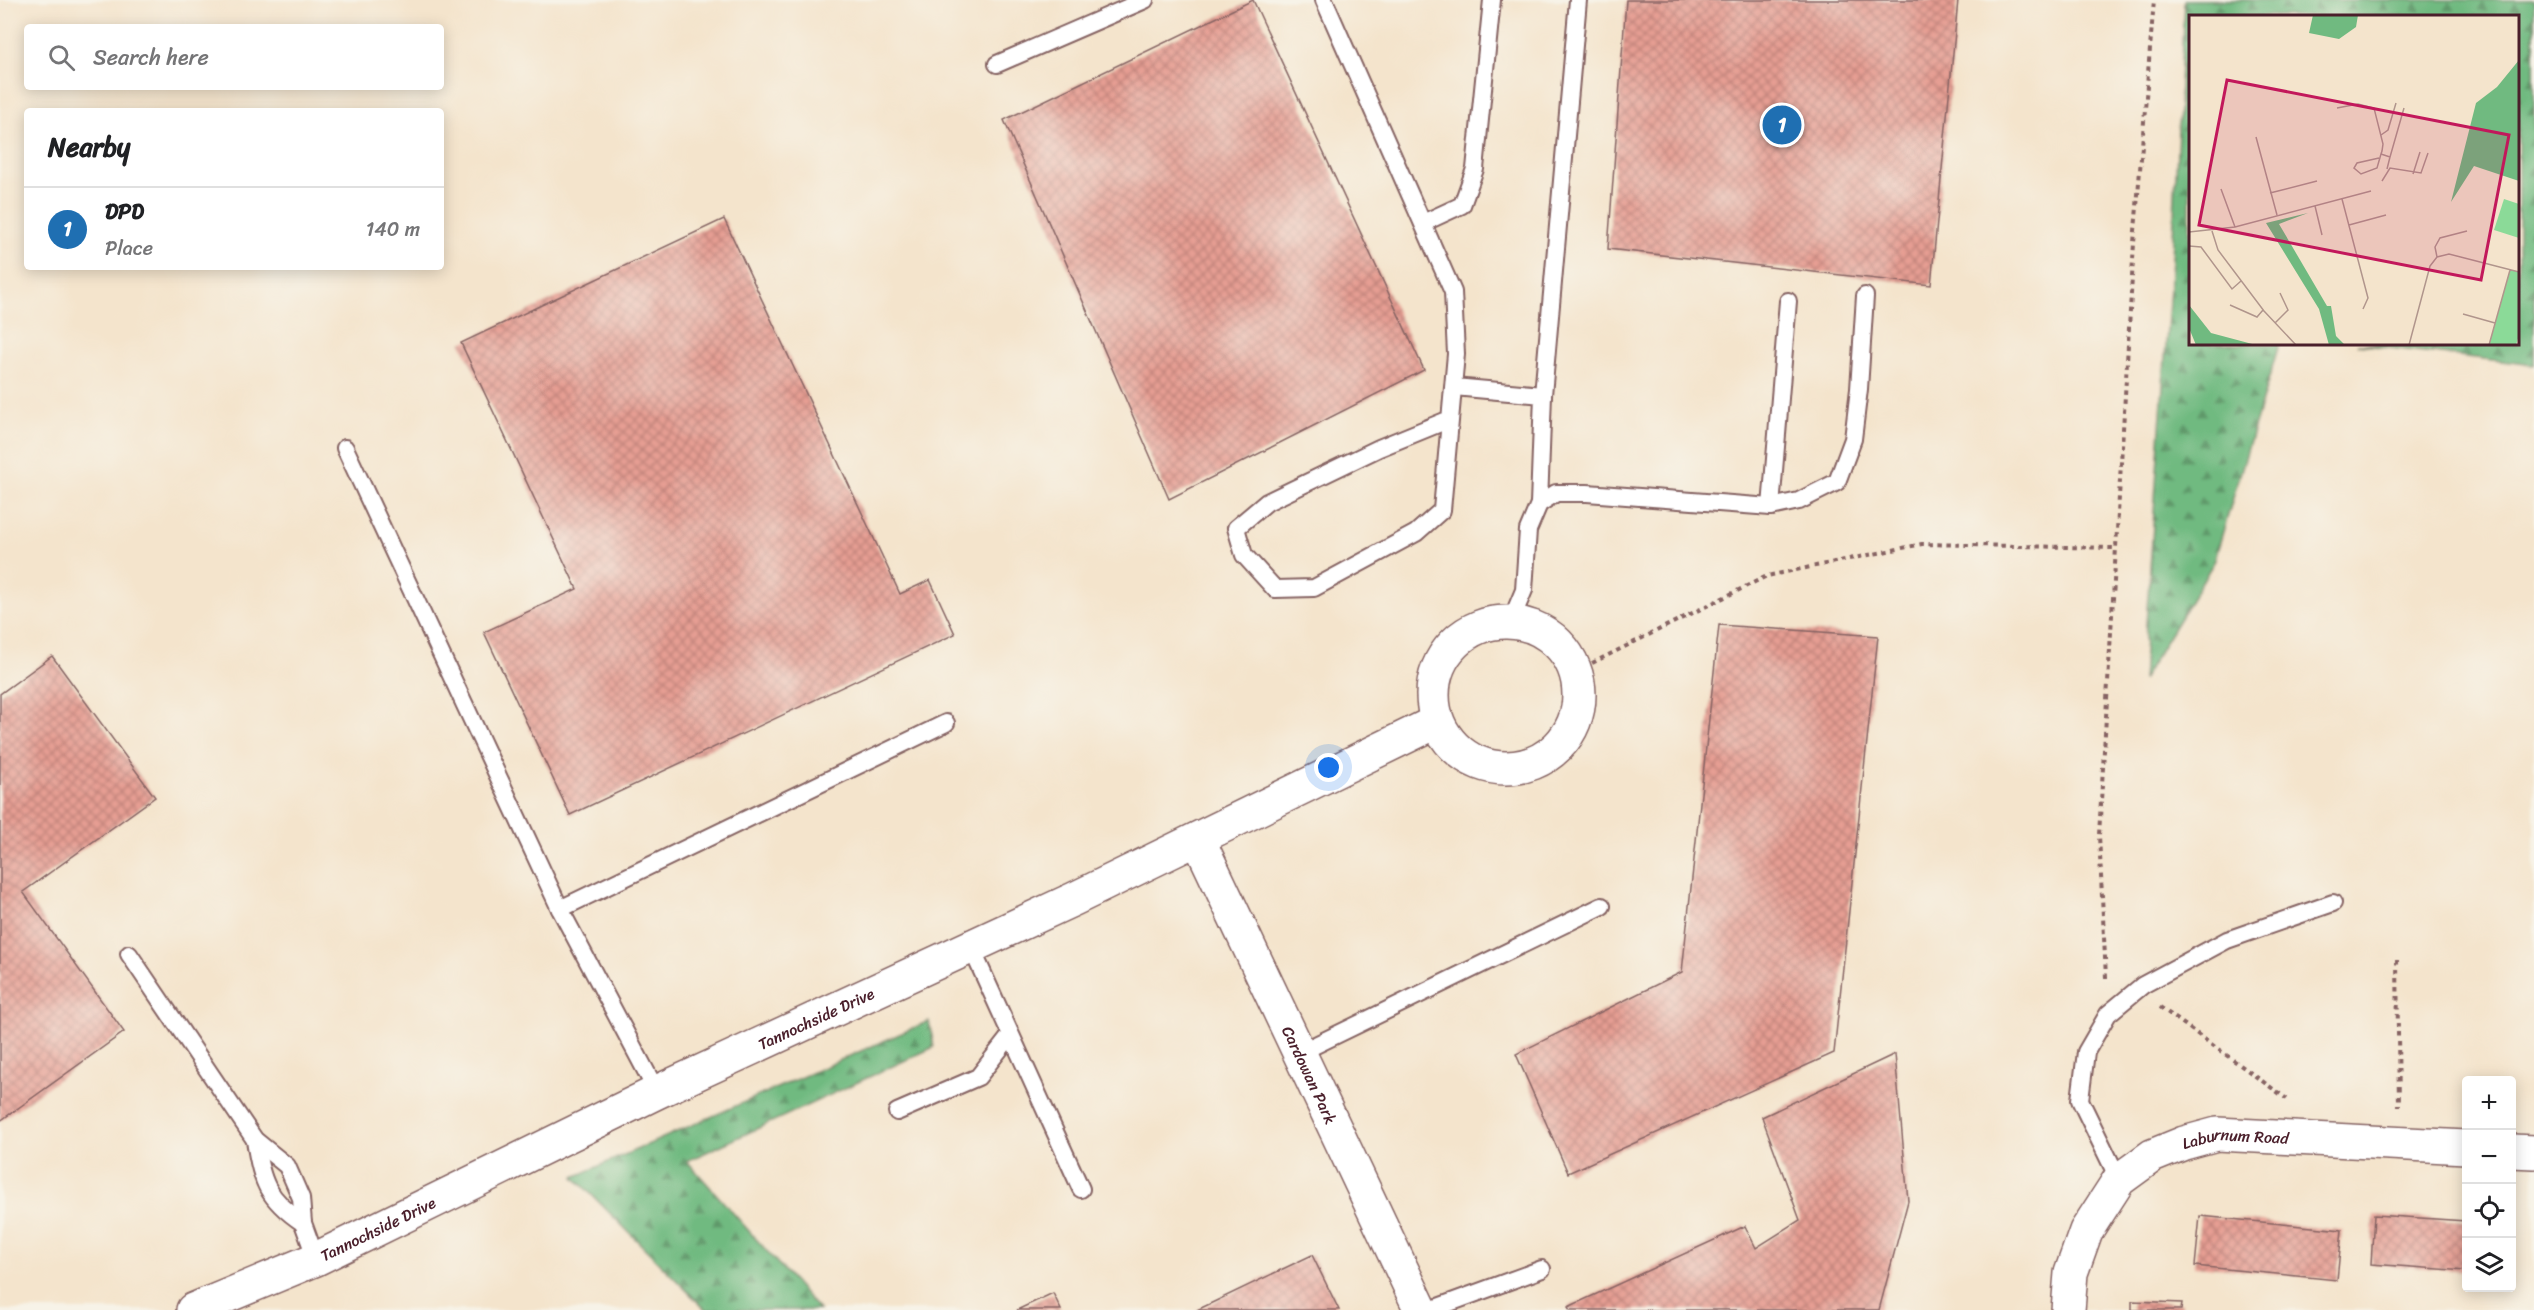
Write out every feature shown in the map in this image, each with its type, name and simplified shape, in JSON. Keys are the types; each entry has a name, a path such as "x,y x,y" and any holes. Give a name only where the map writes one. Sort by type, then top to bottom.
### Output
{"street":[{"path":"1511,621 1545,632 1564,649 1576,671 1580,697 1575,722 1561,744 1534,763 1509,769 1472,761 1451,745 1436,722 1431,696 1435,671 1443,655 1460,636 1485,623 1511,621"},
{"name":"Tannochside Drive","path":"193,1310 316,1259 657,1092 971,947 1436,722"},
{"name":"Cardowan Park","path":"1198,839 1421,1310"},
{"name":"Laburnum Road","path":"2068,1310 2071,1273 2086,1231 2119,1180 2152,1156 2184,1143 2217,1134 2462,1148"},
{"path":"2516,1151 2534,1152"}],"lane":[{"path":"997,64 1145,0"},
{"path":"1324,0 1453,292 1456,354 1442,510 1416,533 1314,588 1275,589 1244,555 1236,528 1267,502 1378,448 1450,419"},
{"path":"1423,223 1462,205 1475,169 1492,0"},
{"path":"1511,621 1524,591 1528,530 1539,504 1543,395 1578,0"},
{"path":"1539,504 1556,493 1587,493 1771,507 1799,501 1837,482 1853,439 1865,296"},
{"path":"1771,507 1788,301"},
{"path":"1454,387 1543,395"},
{"path":"345,448 560,909 657,1092"},
{"path":"560,909 946,723"},
{"path":"2119,1180 2080,1100 2086,1052 2108,1014 2136,990 2228,940 2333,903"},
{"path":"1299,1053 1602,906"},
{"path":"971,947 1081,1189"},
{"path":"129,954 255,1140 287,1166 302,1198 303,1223 316,1259"},
{"path":"897,1112 978,1077 1011,1036"},
{"path":"255,1140 260,1175 281,1208 303,1223"},
{"path":"1430,1310 1542,1269"}],"path":[{"path":"2108,1014 2099,835 2134,243 2154,0"},
{"path":"1576,671 1767,576 1922,544 2115,548"},
{"path":"2397,960 2399,1143"},
{"path":"2136,990 2297,1106"}],"green space":[{"path":"2184,0 2534,0 2534,365 2365,345 2519,345 2519,15 2189,15 2189,345 2279,345 2214,562 2142,680 2172,260"},
{"path":"929,1021 934,1047 687,1161 819,1310 706,1310 574,1177"}],"building":[{"path":"1253,0 1424,370 1169,499 1004,120"},
{"path":"1626,0 1958,0 1931,285 1608,249"},
{"path":"724,219 900,594 930,580 955,634 570,815 484,632 577,589 461,343"},
{"path":"1719,625 1878,636 1834,1053 1568,1173 1516,1054 1682,972"},
{"path":"52,656 155,797 23,892 124,1032 0,1121 0,694"},
{"path":"1895,1054 1908,1201 1879,1310 1570,1310 1568,1307 1745,1226 1756,1248 1800,1220 1762,1117"},
{"path":"2374,1215 2462,1221 2462,1271 2371,1264"},
{"path":"2200,1216 2342,1230 2337,1280 2195,1266"},
{"path":"1312,1255 1339,1310 1197,1310"},
{"path":"1053,1293 1061,1310 1017,1310"},
{"path":"2132,1301 2182,1303 2181,1310 2132,1310"}],"place":[{"name":"DPD","path":"1782,125"}]}
